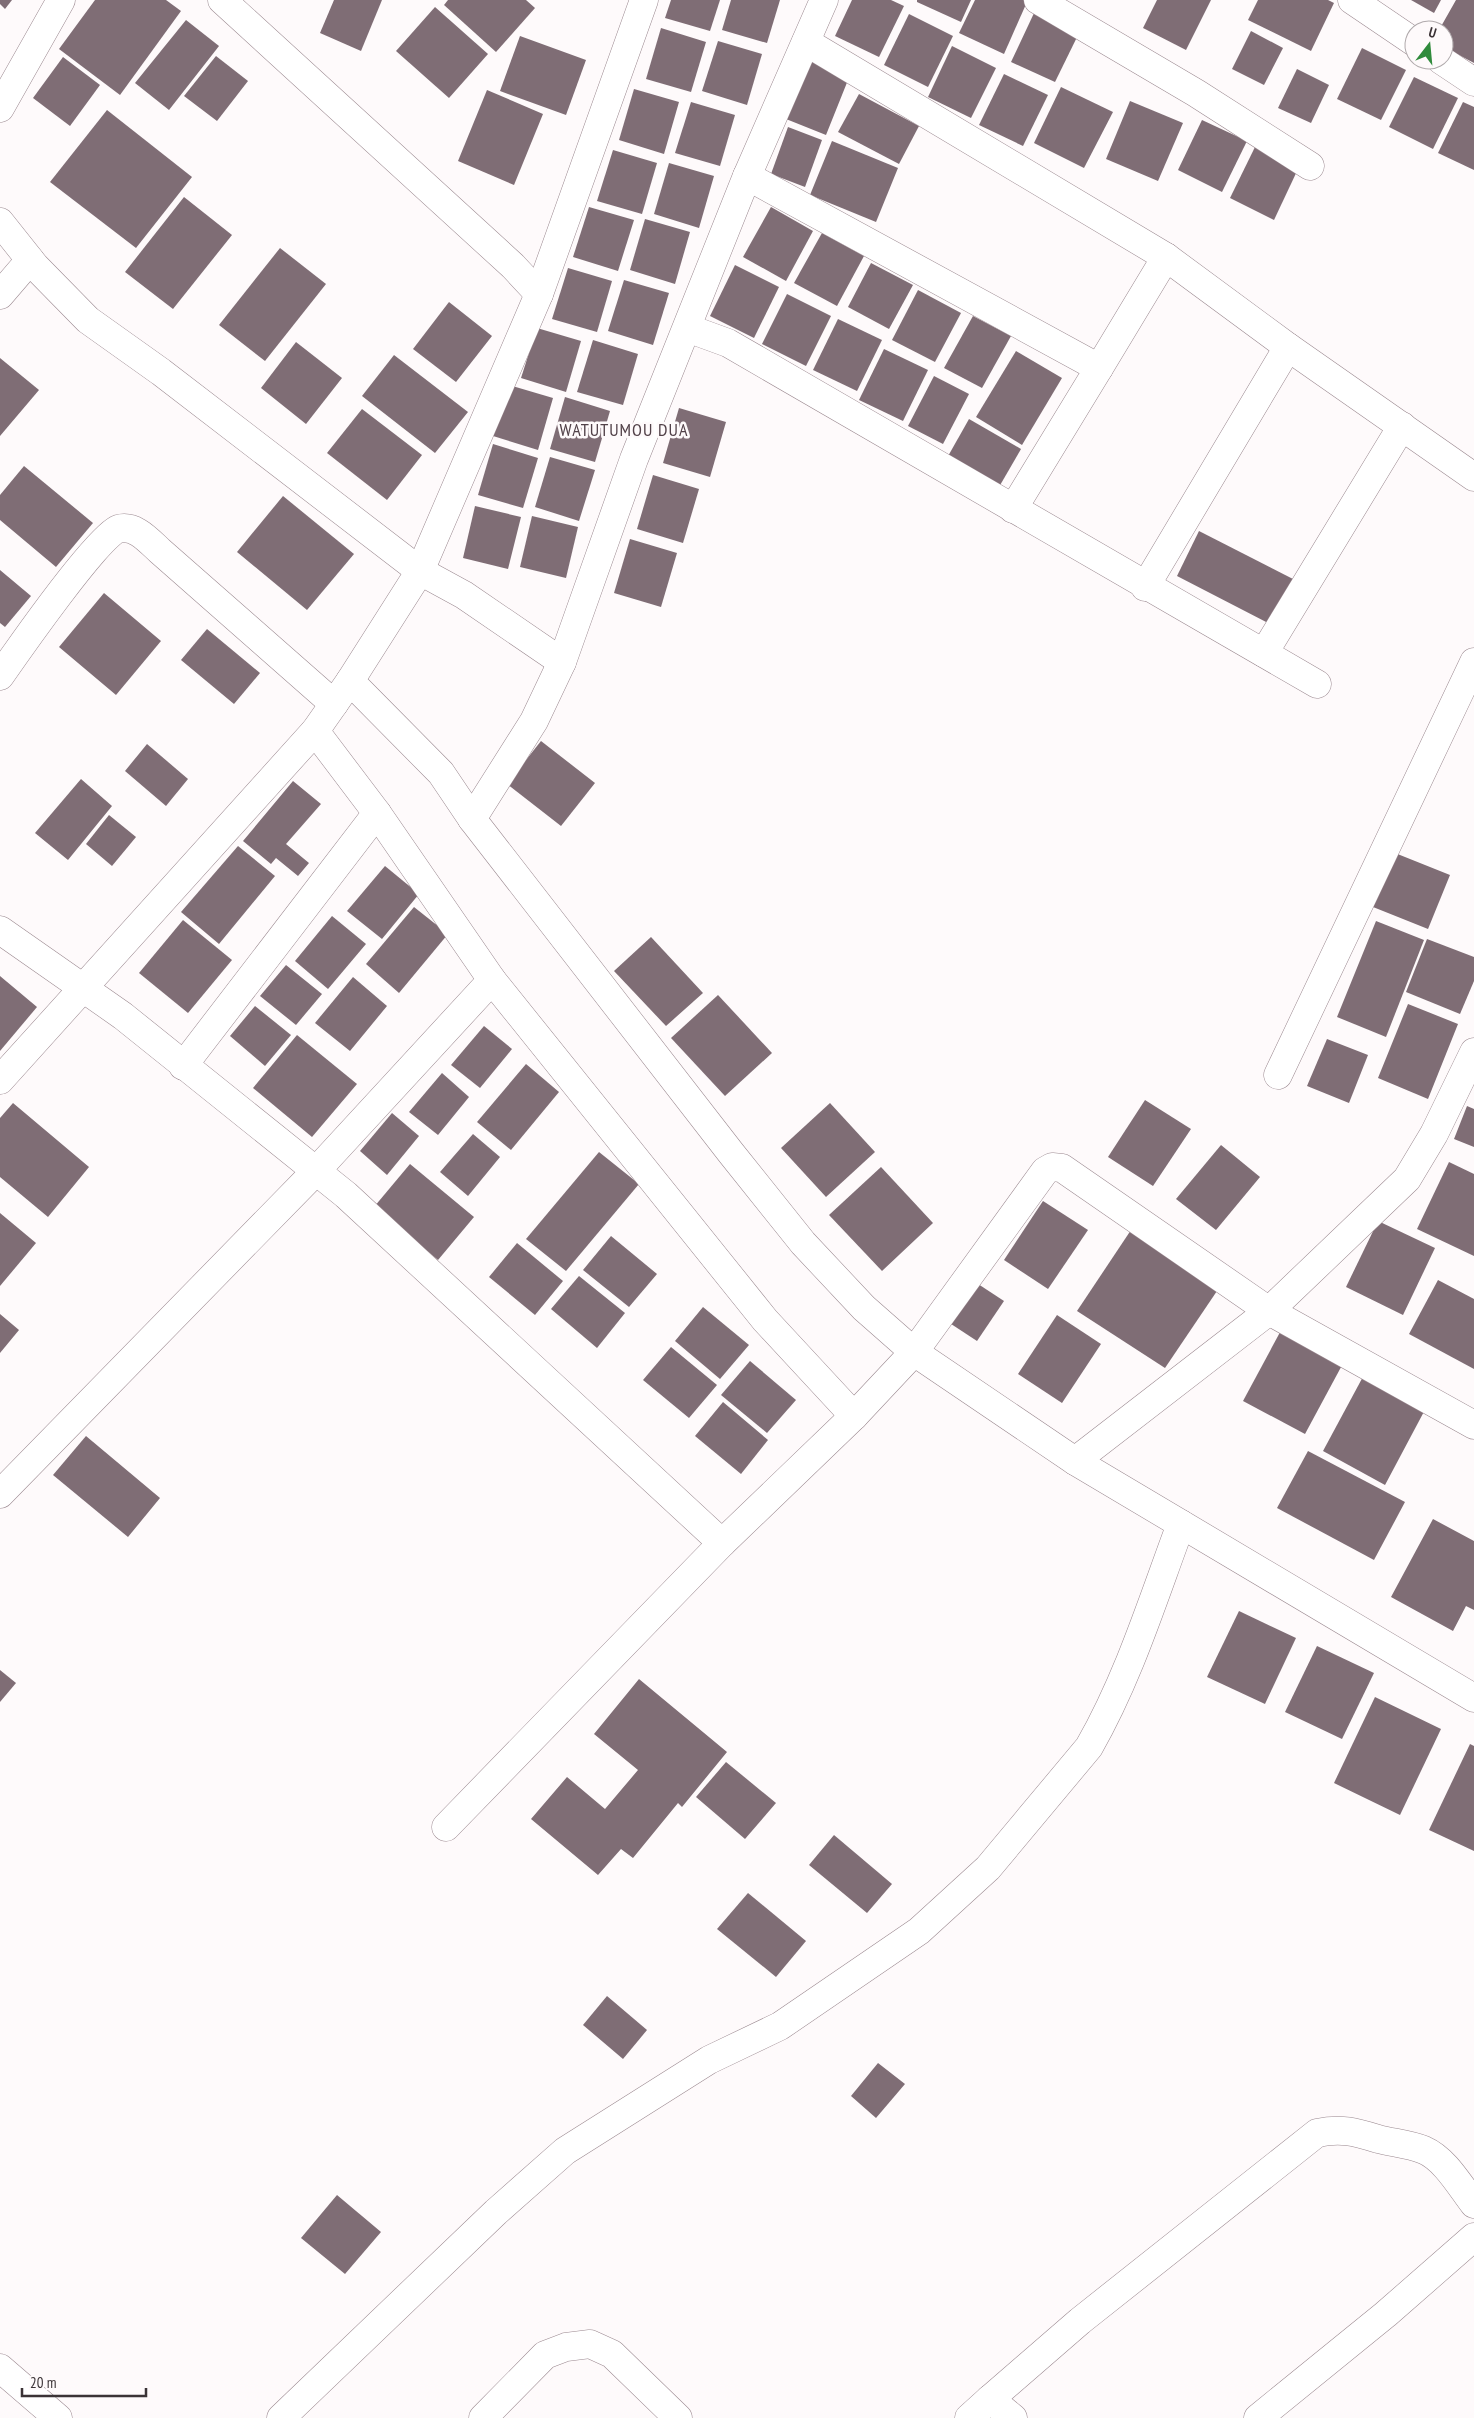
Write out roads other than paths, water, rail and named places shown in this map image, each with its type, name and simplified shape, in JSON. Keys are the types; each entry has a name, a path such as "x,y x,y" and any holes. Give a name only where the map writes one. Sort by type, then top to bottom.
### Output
{"street":[{"path":"0,108 61,0"},
{"path":"222,0 512,266 539,294"},
{"path":"0,1080 315,731 350,681 420,571 539,294 643,0"},
{"path":"472,819 534,721 562,662 634,458 747,176 824,0"},
{"path":"1038,0 1196,93 1310,166"},
{"path":"1352,0 1404,35"},
{"path":"806,42 1166,257 1288,347 1474,477"},
{"path":"1454,69 1474,82"},
{"path":"747,176 1099,368"},
{"path":"0,222 30,260 88,320 161,372 420,571 464,595 562,662"},
{"path":"1013,509 1166,257"},
{"path":"0,295 30,260"},
{"path":"687,328 728,343 1146,587 1317,684"},
{"path":"1146,587 1288,347"},
{"path":"1264,653 1402,426"},
{"path":"0,676 80,568 109,534 117,529 129,528 138,532 334,704"},
{"path":"1278,1074 1474,662"},
{"path":"350,681 441,773 472,819 725,1145 803,1243 864,1308 914,1352 1075,1461 1474,1698"},
{"path":"315,731 377,813 492,980 765,1320 812,1374 854,1416"},
{"path":"183,1066 377,813"},
{"path":"0,930 123,1016 353,1201 722,1543"},
{"path":"0,1494 316,1171 492,980"},
{"path":"1075,1461 1269,1311 1407,1179 1434,1134 1474,1052"},
{"path":"446,1827 722,1543 854,1416 914,1352 1045,1171 1052,1167 1062,1168 1269,1311 1474,1425"},
{"path":"282,2418 496,2212 565,2151 709,2060 780,2026 919,1931 988,1868 1089,1747 1121,1685 1181,1524"},
{"path":"969,2418 1088,2315 1317,2133 1349,2130 1404,2143 1426,2151 1443,2164 1474,2204"},
{"path":"1258,2418 1386,2314 1474,2237"},
{"path":"483,2418 545,2355 566,2347 590,2344 612,2354 678,2418"},
{"path":"0,2368 58,2418"},
{"path":"990,2399 1013,2418"}],"district":[{"name":"WATUTUMOU DUA","path":"624,430"}]}
